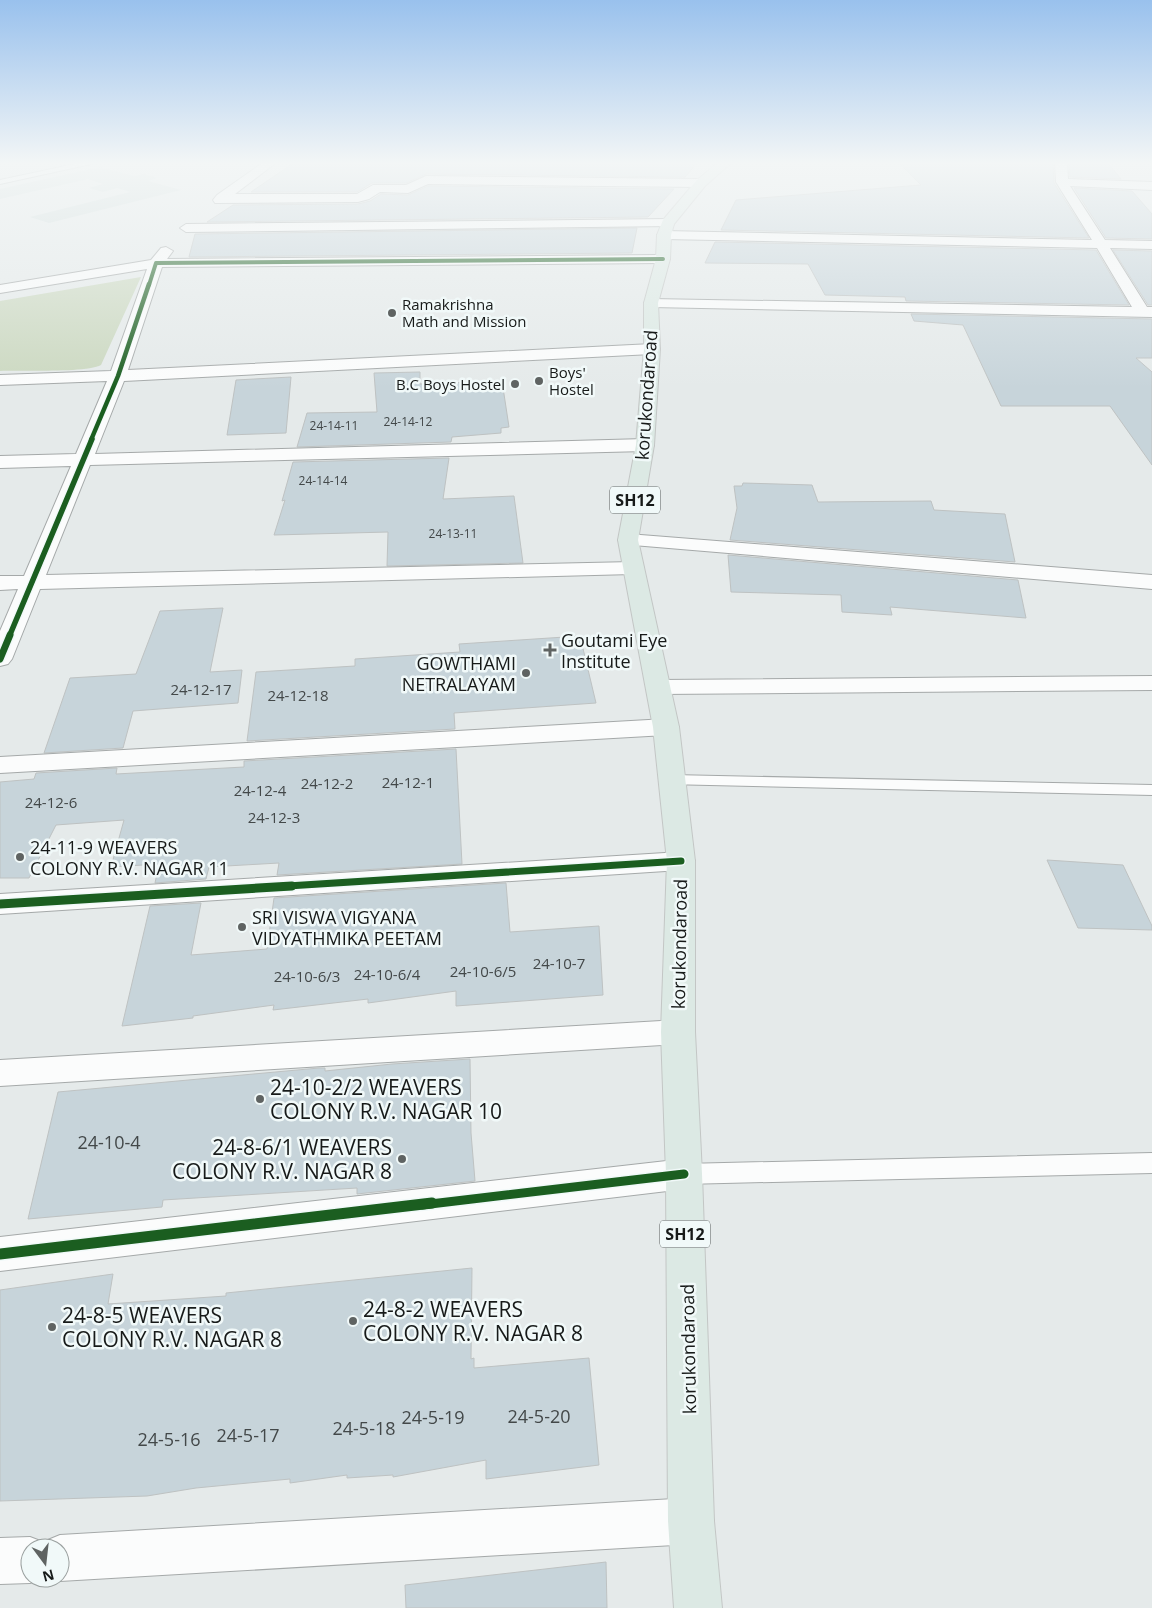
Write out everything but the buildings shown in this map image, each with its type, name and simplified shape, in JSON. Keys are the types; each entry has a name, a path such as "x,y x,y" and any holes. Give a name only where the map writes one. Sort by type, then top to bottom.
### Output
{"main road":[{"name":"korukondaroad","path":"665,237 663,259 651,303 652,349 645,445 628,540 666,727 680,861 678,1032 684,1174 691,1522 698,1608"}],"street":[{"path":"0,659 118,376 156,262 178,237"},
{"path":"899,237 1152,245"},
{"path":"1097,237 1147,312"},
{"path":"0,289 156,262 663,259"},
{"path":"651,303 1147,312"},
{"path":"0,380 118,376 266,367 652,349"},
{"path":"0,462 645,445"},
{"path":"628,540 1152,582"},
{"path":"0,582 633,568"},
{"path":"658,687 1152,683"},
{"path":"0,764 666,727"},
{"path":"0,904 680,861"},
{"path":"0,1073 678,1032"},
{"path":"0,1254 684,1174"},
{"path":"70,1557 691,1522"},
{"path":"0,1561 20,1560"}],"lane":[{"path":"672,780 1152,790"},
{"path":"684,1174 1152,1163"}],"green space":[{"path":"141,277 101,365 93,368 68,370 0,371 0,301"}],"cycle path":[{"path":"0,659 118,376 156,263 663,259"},
{"path":"0,904 681,861"},
{"path":"0,1254 684,1174"}],"place":[{"name":"Ramakrishna Math and Mission","path":"392,313"},
{"name":"Boys' Hostel","path":"539,381"},
{"name":"B.C Boys Hostel","path":"515,384"},
{"name":"Goutami Eye Institute","path":"550,650"},
{"name":"GOWTHAMI NETRALAYAM","path":"526,673"},
{"name":"24-11-9 WEAVERS COLONY R.V. NAGAR 11","path":"20,857"},
{"name":"SRI VISWA VIGYANA VIDYATHMIKA PEETAM","path":"242,927"},
{"name":"24-10-2/2 WEAVERS COLONY R.V. NAGAR 10","path":"260,1099"},
{"name":"24-8-6/1 WEAVERS COLONY R.V. NAGAR 8","path":"402,1159"},
{"name":"24-8-2 WEAVERS COLONY R.V. NAGAR 8","path":"353,1321"},
{"name":"24-8-5 WEAVERS COLONY R.V. NAGAR 8","path":"52,1327"}]}
